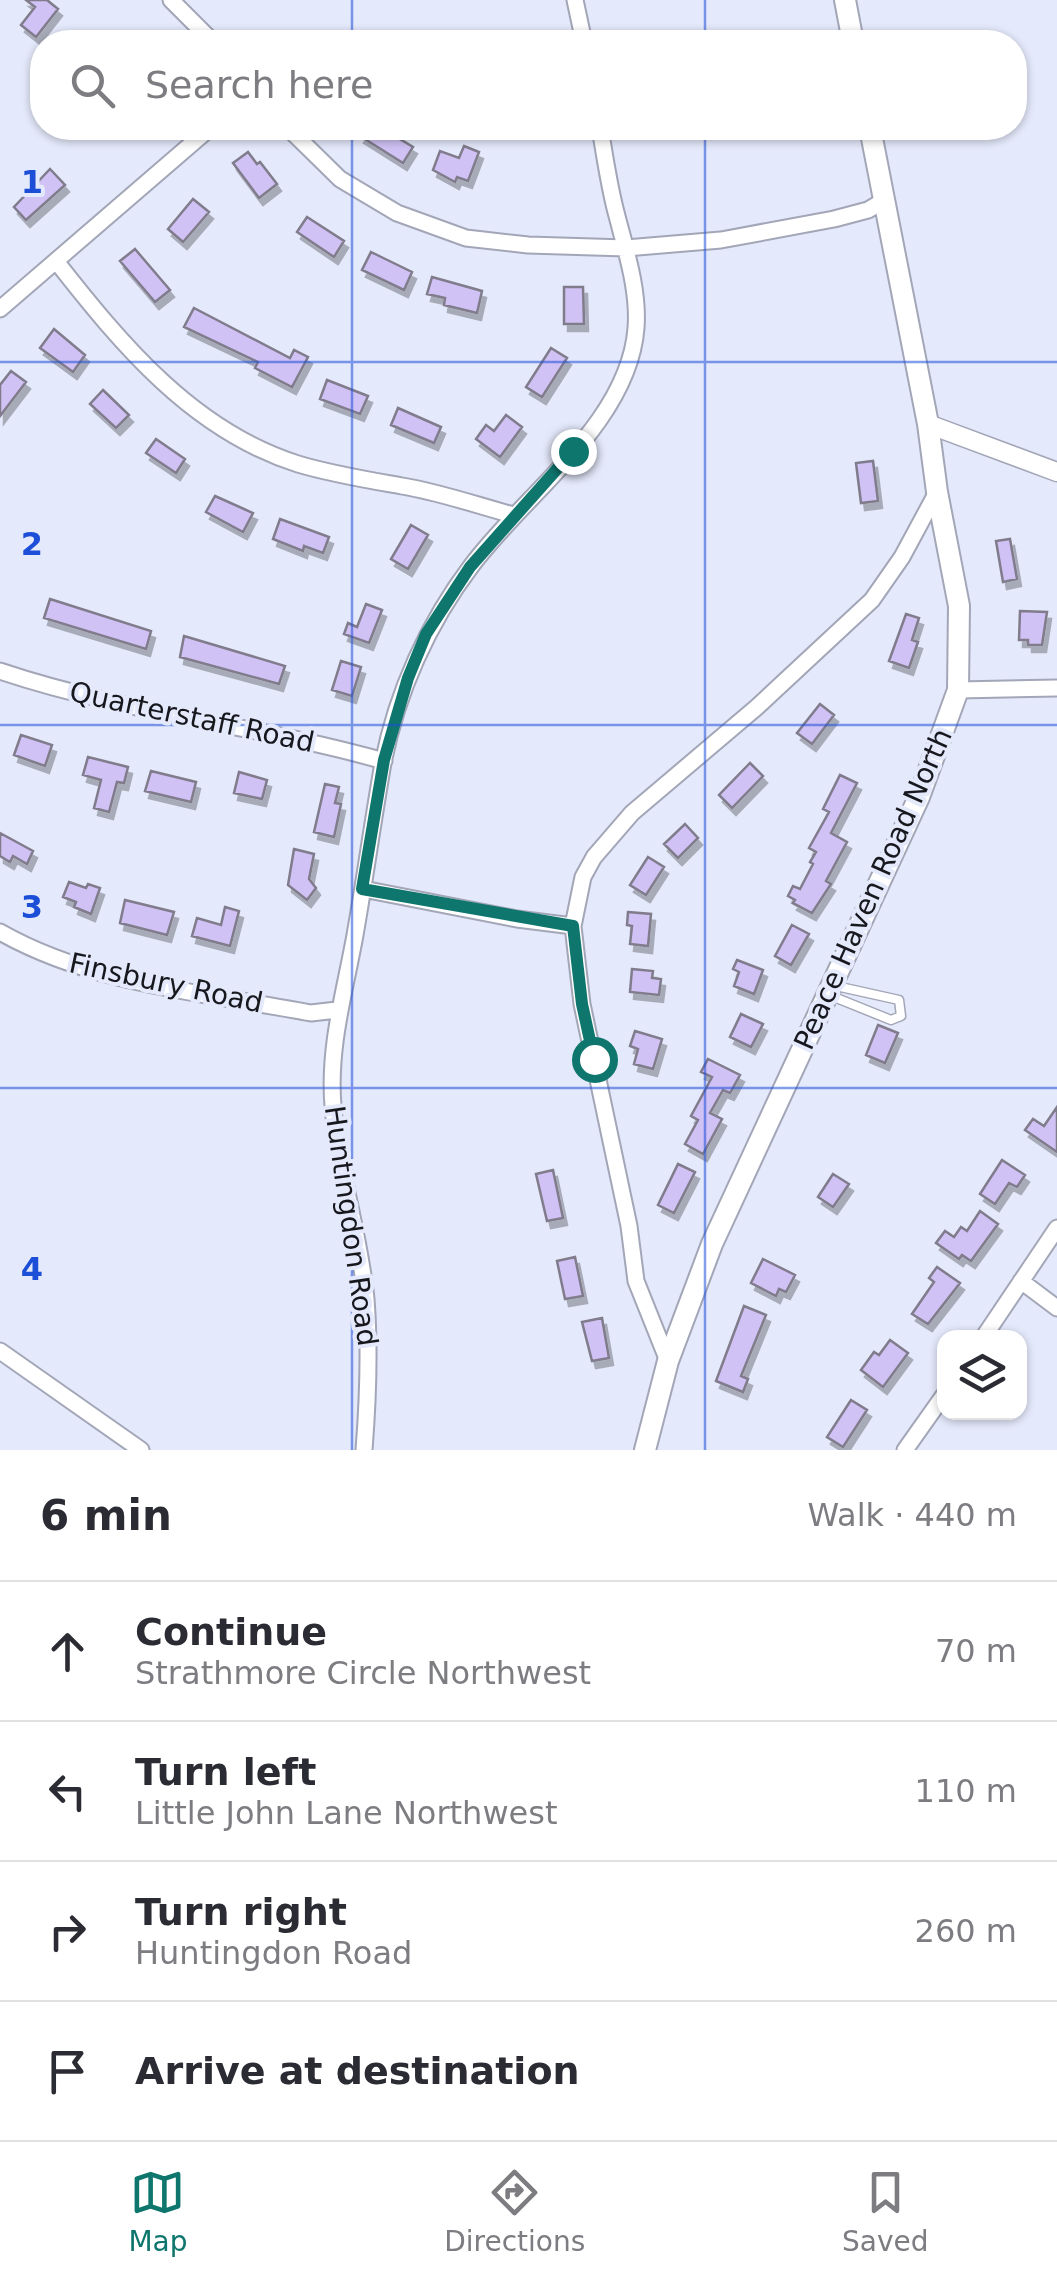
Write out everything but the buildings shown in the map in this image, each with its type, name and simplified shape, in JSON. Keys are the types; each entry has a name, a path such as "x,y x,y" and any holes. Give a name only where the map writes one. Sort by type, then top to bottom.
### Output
{"main road":[{"path":"846,0 852,30"},
{"name":"Peace Haven Road North","path":"644,1450 668,1362 712,1244 919,797 958,690 959,606 872,140"}],"street":[{"path":"172,0 201,30"},
{"path":"576,0 582,30"},
{"path":"0,309 196,140"},
{"path":"300,140 340,179 397,212 466,238 528,246 626,248 722,240 868,210 884,200"},
{"name":"Huntingdon Road","path":"364,1450 370,1378 366,1298 333,1104 338,1010 384,760 408,678 426,634 470,567 599,420 623,380 636,323 626,248 602,140"},
{"path":"56,261 156,377 209,420 232,433 299,464 513,515"},
{"path":"928,424 1057,472"},
{"path":"668,1362 636,1281 629,1226 582,1004 573,926 587,866 632,813 756,707 872,600 902,558 936,492"},
{"name":"Quarterstaff Road","path":"0,671 131,707 384,760"},
{"path":"958,690 1057,688"},
{"path":"362,889 573,926"},
{"name":"Finsbury Road","path":"0,932 51,958 124,978 312,1013 338,1010"},
{"path":"988,1330 1057,1228"},
{"path":"1021,1281 1057,1308"},
{"path":"0,1351 141,1450"},
{"path":"905,1450 937,1405"}],"lane":[{"path":"829,990 892,997 902,1005 901,1016 891,1020 829,990"}],"route":[{"path":"573,451 470,567 426,634 408,678 384,760 362,889 573,926 582,1004 594,1059"}]}
